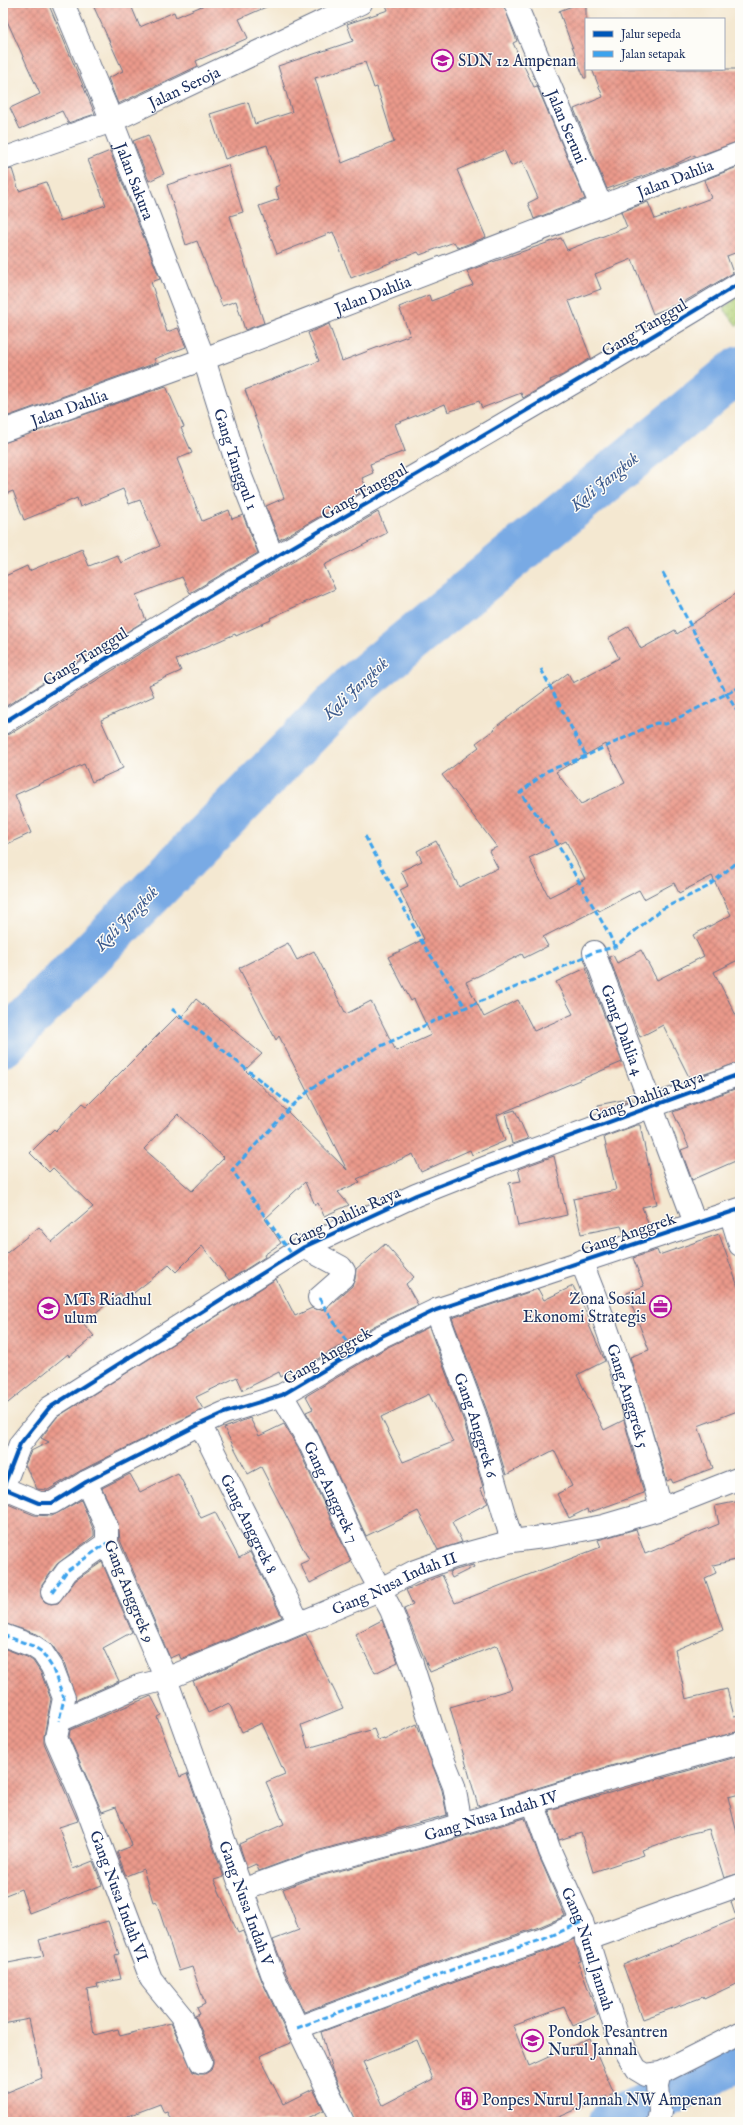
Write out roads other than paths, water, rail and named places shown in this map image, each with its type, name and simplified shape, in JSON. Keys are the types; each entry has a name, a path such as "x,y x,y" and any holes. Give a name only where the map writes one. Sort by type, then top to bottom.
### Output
{"street":[{"name":"Jalan Sakura","path":"63,3 112,121 204,359"},
{"name":"Jalan Seroja","path":"3,159 112,121 360,3"},
{"name":"Jalan Seruni","path":"515,3 601,206"},
{"name":"Jalan Dahlia","path":"3,431 204,359 740,153"},
{"name":"Gang Tanggul","path":"3,723 138,637 628,352 740,283"},
{"name":"Gang Tanggul 1","path":"204,359 240,474 273,558"},
{"name":"Gang Dahlia 4","path":"594,952 695,1223"},
{"name":"Gang Dahlia Raya","path":"3,1488 20,1444 49,1408 304,1247 416,1195 492,1165 740,1074"},
{"name":"Gang Anggrek","path":"3,1488 46,1504 52,1503 86,1482 200,1424 224,1414 282,1395 380,1337 436,1310 735,1210"},
{"path":"735,1210 740,1245"},
{"path":"304,1247 341,1267 344,1271 342,1277 319,1298"},
{"name":"Gang Anggrek 5","path":"581,1261 597,1298 618,1362 661,1509"},
{"name":"Gang Anggrek 6","path":"436,1310 475,1414 512,1541"},
{"name":"Gang Anggrek 7","path":"282,1395 309,1442 379,1590 391,1610 412,1664 439,1749 454,1786 461,1824"},
{"name":"Gang Anggrek 8","path":"200,1424 299,1623"},
{"name":"Gang Nusa Indah II","path":"59,1721 139,1686 166,1679 379,1590 415,1571 454,1557 512,1541 551,1536 603,1526 661,1509 740,1478"},
{"name":"Gang Anggrek 9","path":"86,1482 107,1528 107,1543 166,1679"},
{"path":"52,1592 67,1571 107,1543"},
{"name":"Gang Nusa Indah VI","path":"3,1635 33,1646 42,1652 49,1662 64,1698 56,1738 86,1806 151,1979 182,2016 201,2062"},
{"name":"Gang Nusa Indah V","path":"166,1679 273,1976 343,2122"},
{"name":"Gang Nusa Indah IV","path":"242,1890 305,1867 461,1824 606,1780 740,1743"},
{"name":"Gang Nurul Jannah","path":"533,1802 550,1850 584,1931 618,2037 636,2069 660,2079"},
{"path":"297,2028 454,1969 544,1939 584,1931 740,1885"},
{"path":"660,2117 660,2079 740,2033"}],"waterway":[{"name":"Kali Jangkok","path":"3,1044 354,686 740,369"},
{"path":"611,2122 740,2058"}],"place":[{"name":"SDN 12 Ampenan","path":"442,60"},
{"name":"Zona Sosial Ekonomi Strategis","path":"661,1307"},
{"name":"MTs Riadhul ulum","path":"48,1308"},
{"name":"Pondok Pesantren Nurul Jannah","path":"532,2040"},
{"name":"Ponpes Nurul Jannah NW Ampenan","path":"467,2099"}]}
